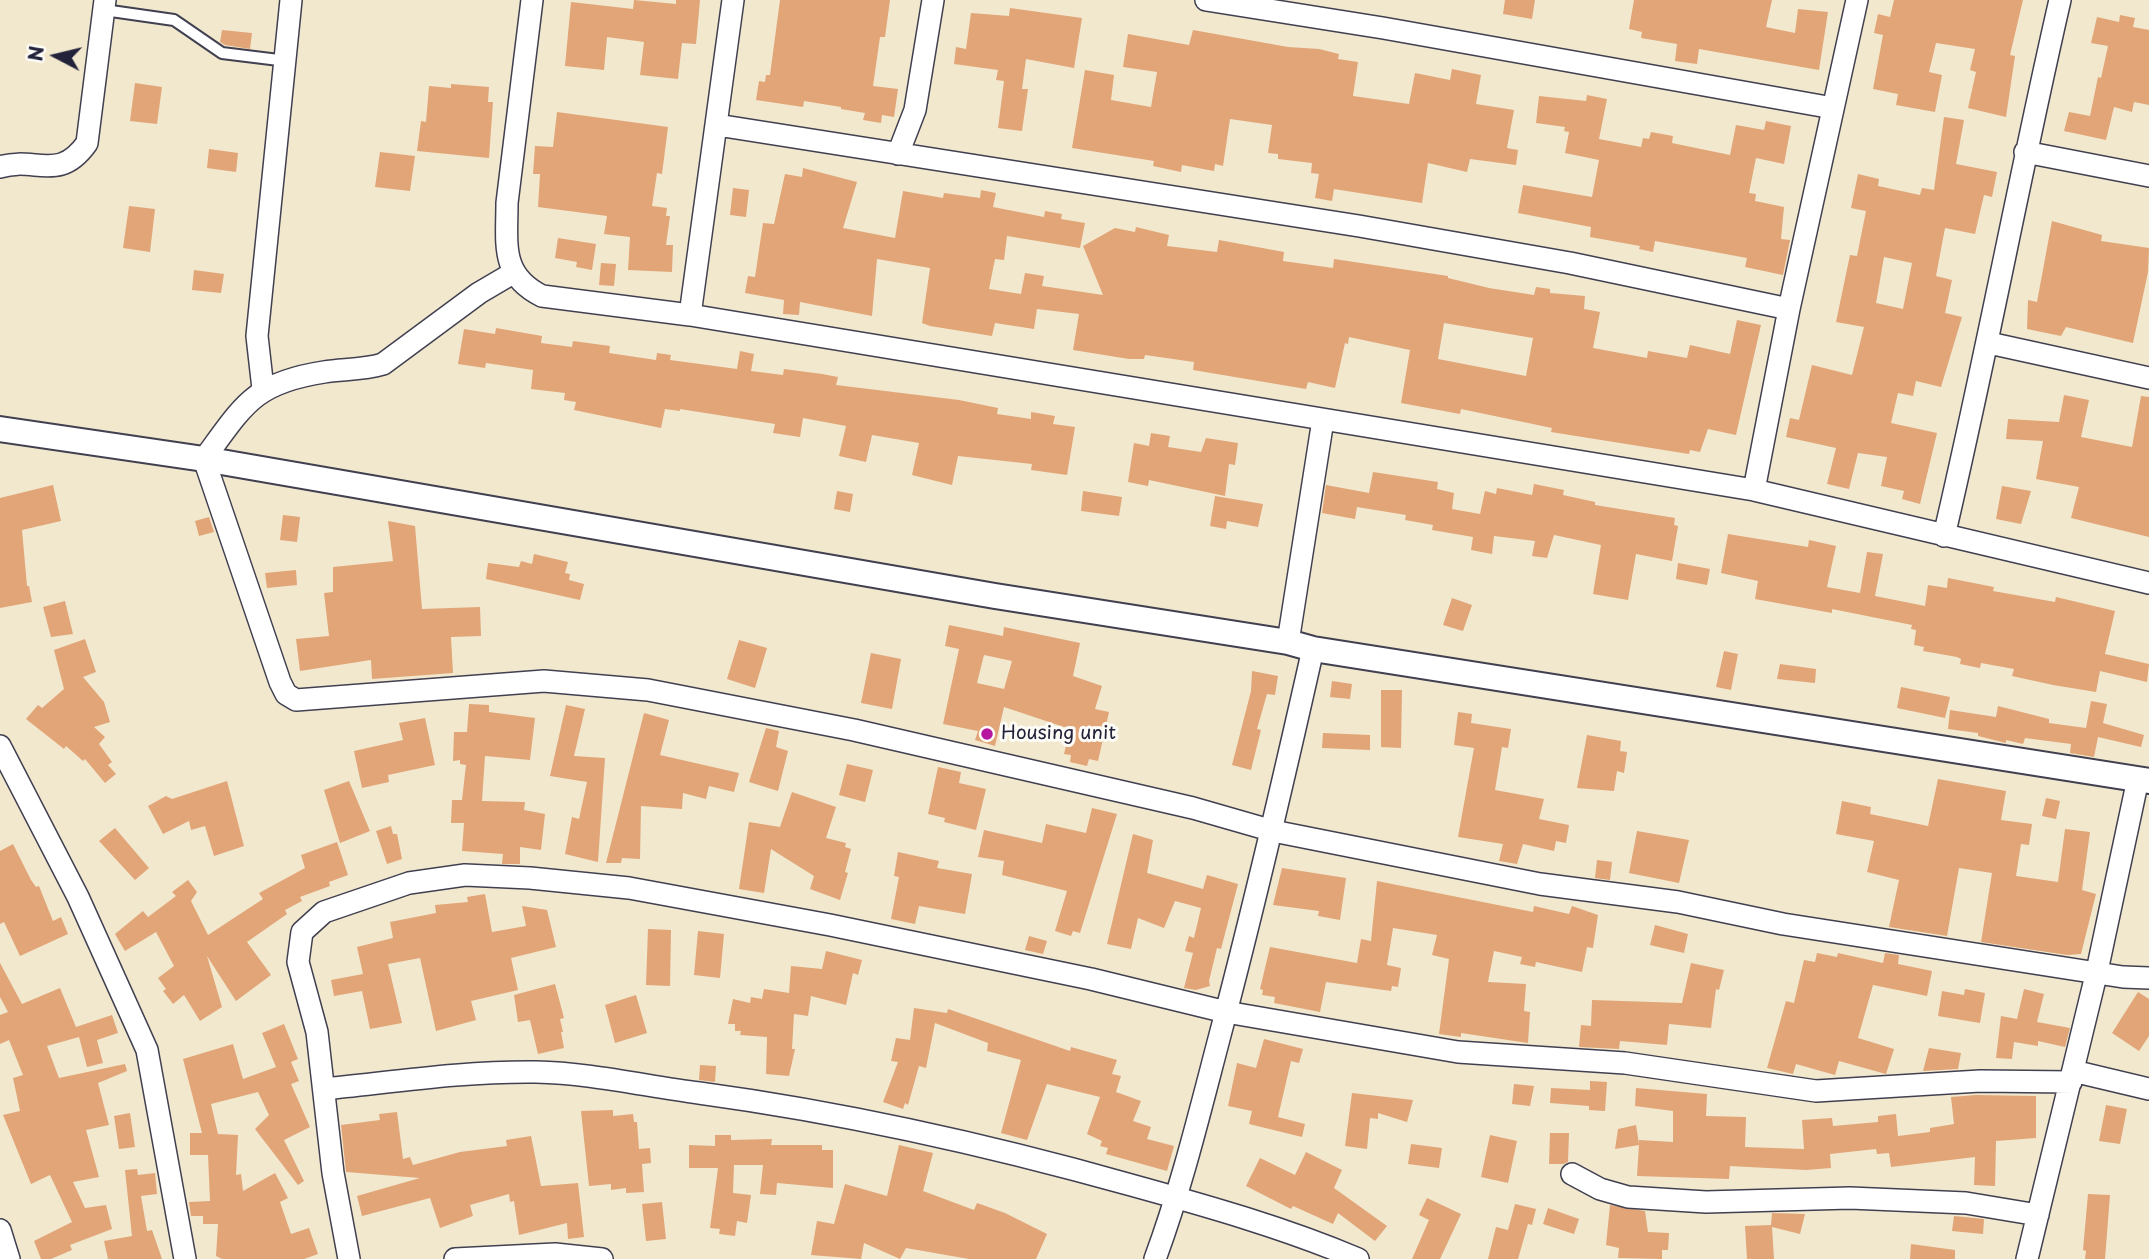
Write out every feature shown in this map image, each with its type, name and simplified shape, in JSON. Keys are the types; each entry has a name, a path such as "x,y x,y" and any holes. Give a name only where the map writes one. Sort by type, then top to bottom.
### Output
{"street":[{"path":"263,389 257,336 287,61 291,0"},
{"path":"532,0 507,203 508,254 513,273 525,287 542,296 690,315 1754,491 2149,583"},
{"path":"690,315 733,0"},
{"path":"898,154 915,110 933,0"},
{"path":"1206,0 1383,28 1833,108"},
{"path":"1754,491 1789,309 1857,0"},
{"path":"1944,536 1989,343 2025,152 2060,0"},
{"path":"0,166 62,165 80,154 87,143 105,5"},
{"path":"717,125 1570,262 1789,309"},
{"path":"2025,152 2149,176"},
{"path":"204,460 246,403 263,389 321,373 365,369 383,364 513,273"},
{"path":"1989,343 2149,379"},
{"path":"1288,642 1323,420"},
{"path":"0,429 204,460 995,596 1288,642 1313,649 2144,780 2027,1259"},
{"path":"204,460 280,682 286,694 296,700 493,683 544,681 599,684 854,730 1193,808 1273,831 1539,884 1678,902 1912,945 2123,977 2149,978"},
{"path":"1155,1259 1177,1198 1273,831 1313,649"},
{"path":"0,746 78,897 147,1050 185,1259"},
{"path":"349,1259 333,1173 317,1032 298,962 302,932 324,912 374,894 436,877 530,878 629,888 1091,979 1226,1012 1458,1052 1625,1063 1816,1091 2072,1076 2149,1089"},
{"path":"324,1089 489,1073 537,1072 602,1078 833,1113 1026,1156 1177,1198 1319,1242 1358,1259"},
{"path":"1572,1174 1600,1189 1628,1197 1706,1202 1850,1198 1966,1203 2038,1214"},
{"path":"0,1230 9,1259"},
{"path":"455,1259 555,1254 602,1259"}],"lane":[{"path":"105,5 174,20 222,53 287,61"}],"building":[{"path":"634,0 676,4 676,0 700,0 696,44 682,43 678,79 640,75 644,42 607,37 604,70 565,66 571,2 633,9"},
{"path":"780,0 890,0 885,37 880,37 873,86 898,89 894,117 882,115 881,123 863,120 865,113 841,107 804,101 803,107 756,100 759,81 765,82 766,75 770,75"},
{"path":"1505,0 1535,0 1532,19 1503,14"},
{"path":"1634,0 1772,0 1766,27 1795,33 1798,9 1828,12 1819,70 1699,49 1697,64 1675,61 1677,44 1641,38 1642,32 1629,29"},
{"path":"1894,0 2023,0 2010,55 2015,56 2006,117 1968,108 1976,72 1970,70 1975,49 1936,43 1929,72 1942,75 1935,112 1896,105 1898,94 1873,89 1883,35 1874,33 1878,14 1890,17"},
{"path":"1010,8 1082,18 1074,68 1026,59 1022,89 1028,89 1022,131 998,128 1004,81 996,80 998,70 954,64 956,47 966,49 971,13 1009,16"},
{"path":"2120,15 2135,18 2133,27 2149,30 2149,105 2134,102 2132,112 2114,107 2106,140 2064,131 2069,112 2090,116 2098,77 2101,78 2108,46 2091,43 2097,17 2119,22"},
{"path":"222,30 252,33 250,49 220,42"},
{"path":"1193,30 1339,54 1338,59 1358,62 1353,96 1409,104 1415,73 1450,80 1452,69 1481,75 1476,104 1514,110 1507,148 1518,150 1516,165 1470,159 1467,172 1428,163 1422,203 1334,189 1332,201 1315,198 1319,174 1311,173 1312,163 1278,159 1278,154 1268,153 1272,125 1230,119 1223,166 1215,164 1214,171 1182,165 1181,172 1153,166 1154,161 1072,148 1085,70 1114,75 1111,100 1151,107 1157,72 1123,67 1128,34 1189,45"},
{"path":"135,83 162,87 157,124 130,121"},
{"path":"451,84 489,87 488,102 493,102 489,158 417,151 421,121 426,122 429,86 451,88"},
{"path":"1587,95 1607,99 1599,139 1641,147 1643,138 1649,139 1651,132 1673,136 1672,143 1730,155 1736,125 1764,130 1766,121 1791,126 1784,164 1756,158 1749,193 1756,194 1755,201 1784,207 1781,239 1790,240 1783,275 1745,267 1747,258 1655,241 1653,252 1639,249 1640,246 1590,237 1591,227 1518,213 1523,185 1592,197 1599,160 1565,153 1569,132 1564,131 1565,127 1536,123 1539,96 1586,101"},
{"path":"557,112 668,127 662,174 657,173 652,206 667,208 666,216 670,216 666,245 673,245 672,272 628,270 630,237 604,234 607,216 538,207 540,174 533,174 535,146 553,147"},
{"path":"1944,117 1964,120 1956,164 1997,172 1992,197 1984,195 1975,234 1945,228 1936,276 1952,280 1945,313 1962,317 1941,387 1916,381 1913,396 1898,393 1891,423 1937,433 1920,504 1902,499 1904,491 1881,486 1887,457 1858,453 1849,489 1827,484 1836,448 1786,437 1790,418 1799,420 1812,365 1852,375 1864,327 1836,322 1850,255 1857,256 1866,211 1851,208 1858,174 1879,179 1878,186 1920,195 1922,188 1934,190","holes":["1884,257 1912,263 1903,309 1876,303"]},
{"path":"209,149 238,153 236,172 207,168"},
{"path":"380,152 415,156 410,191 375,187"},
{"path":"803,168 857,182 843,228 895,238 903,191 943,198 944,193 980,198 981,190 996,193 993,207 1044,217 1045,211 1062,214 1061,219 1085,223 1080,248 1007,236 1004,260 995,259 989,289 1021,294 1025,273 1044,276 1042,286 1103,295 1083,246 1115,228 1135,232 1136,227 1169,235 1167,246 1217,252 1219,240 1284,252 1283,261 1333,268 1334,259 1448,276 1489,288 1534,295 1536,287 1550,289 1550,293 1585,296 1584,309 1600,312 1593,348 1647,358 1648,351 1687,358 1690,345 1730,354 1737,320 1761,325 1736,435 1708,429 1700,452 1690,450 1689,454 1551,432 1552,428 1461,409 1460,414 1401,403 1410,350 1349,337 1348,344 1345,343 1335,388 1308,382 1306,389 1193,370 1194,362 1145,355 1144,359 1129,359 1073,350 1079,314 1037,309 1034,329 995,323 992,336 930,326 922,323 930,268 877,259 872,316 800,302 799,315 783,314 784,300 745,293 748,276 755,277 763,223 774,224 785,174 802,177","holes":["1444,323 1533,338 1526,376 1438,359"]},
{"path":"733,188 749,190 746,217 730,215"},
{"path":"129,206 155,209 150,252 123,248"},
{"path":"2052,221 2102,235 2101,241 2149,248 2148,272 2133,343 2066,327 2061,336 2027,329 2028,300 2037,302"},
{"path":"558,238 596,244 592,270 576,267 577,262 555,258"},
{"path":"601,263 616,264 614,286 599,285"},
{"path":"194,270 224,274 221,293 192,290"},
{"path":"496,328 542,336 541,343 572,347 573,341 610,346 609,353 656,360 657,353 671,355 670,360 737,369 740,351 754,354 751,371 783,375 784,369 822,374 838,377 836,385 959,400 998,408 997,414 1031,419 1031,412 1055,416 1053,424 1075,427 1067,475 1031,470 1032,464 958,456 952,485 912,475 919,443 872,435 866,462 839,456 846,426 803,418 800,437 773,433 775,424 680,409 665,409 661,428 574,410 576,402 564,400 565,393 531,389 533,370 486,363 485,368 458,364 464,329 495,334"},
{"path":"2064,395 2089,400 2081,437 2132,447 2141,396 2149,397 2149,537 2071,518 2079,487 2036,479 2043,441 2006,439 2008,419 2059,422"},
{"path":"1151,433 1170,436 1168,447 1201,452 1206,438 1238,443 1235,465 1229,464 1225,496 1149,480 1148,486 1128,482 1134,443 1149,446"},
{"path":"1373,472 1438,482 1437,489 1454,493 1452,509 1480,514 1485,491 1496,494 1497,488 1532,495 1534,484 1564,490 1563,495 1595,502 1595,505 1675,518 1674,525 1678,526 1672,561 1636,554 1628,600 1593,594 1601,545 1554,535 1547,558 1532,556 1535,541 1494,536 1492,554 1471,550 1473,537 1432,530 1433,525 1405,520 1406,515 1357,507 1355,519 1322,513 1326,485 1369,493"},
{"path":"53,485 61,521 22,530 27,586 32,602 0,608 0,498"},
{"path":"2002,486 2031,491 2021,524 1996,519"},
{"path":"837,491 853,494 850,512 834,509"},
{"path":"1083,491 1122,497 1119,516 1081,511"},
{"path":"1215,496 1263,504 1258,527 1227,521 1226,529 1210,526"},
{"path":"283,515 300,517 297,542 280,540"},
{"path":"209,517 214,532 199,536 195,521"},
{"path":"388,521 415,526 422,609 480,607 481,636 451,637 453,673 372,679 371,660 300,671 296,639 329,636 324,593 333,592 333,567 393,561"},
{"path":"1728,534 1808,547 1809,540 1836,546 1827,587 1860,593 1867,552 1883,554 1875,596 1925,606 1928,585 1947,588 1948,578 1994,587 1993,591 2055,602 2056,597 2115,611 2105,654 2149,664 2147,682 2100,671 2096,692 2053,685 2012,676 2014,669 1981,663 1980,668 1960,664 1961,659 1957,657 1923,651 1924,647 1914,645 1916,630 1911,629 1912,625 1832,609 1832,613 1755,599 1758,581 1721,573"},
{"path":"534,554 568,562 565,573 570,574 569,580 584,584 580,600 486,579 488,563 519,567 521,561 532,564"},
{"path":"1678,563 1710,569 1707,585 1676,579"},
{"path":"296,570 297,585 267,588 265,573"},
{"path":"1452,598 1472,605 1463,631 1443,625"},
{"path":"65,601 73,634 51,637 43,607"},
{"path":"949,625 1003,636 1004,627 1080,643 1073,676 1102,686 1095,709 1109,712 1098,761 1089,759 1087,766 1070,762 1071,755 1064,754 1070,729 1004,707 995,746 975,740 978,731 943,724 959,649 945,646","holes":["984,655 1012,661 1004,689 977,683"]},
{"path":"85,639 96,672 83,677 104,702 110,722 94,727 105,737 99,744 112,762 108,765 116,774 105,783 85,759 83,761 66,746 64,749 26,719 38,705 42,708 64,689 54,650"},
{"path":"739,640 767,648 755,688 727,679"},
{"path":"1724,651 1738,654 1731,690 1716,687"},
{"path":"871,653 901,659 892,709 861,703"},
{"path":"1780,664 1816,669 1815,683 1777,679"},
{"path":"1252,671 1278,676 1275,695 1267,694 1257,729 1261,730 1251,770 1232,765 1251,691"},
{"path":"1332,681 1352,684 1350,699 1330,697"},
{"path":"1901,687 1950,697 1945,718 1897,708"},
{"path":"1381,690 1402,690 1401,748 1381,747"},
{"path":"2091,701 2107,704 2103,723 2144,735 2141,747 2098,737 2094,757 2070,753 2071,744 2025,738 2023,744 2006,740 2006,743 1978,736 1978,733 1948,729 1950,710 1996,717 1998,706 2049,719 2049,723 2086,728"},
{"path":"469,704 489,705 489,712 535,718 530,760 485,756 482,801 525,802 524,810 545,814 541,850 520,847 520,864 502,864 503,854 462,851 464,823 451,823 452,800 462,800 466,765 460,764 460,760 453,761 454,732 467,732"},
{"path":"566,705 585,709 574,756 605,758 598,862 565,854 572,817 579,819 587,782 550,776"},
{"path":"1458,712 1472,714 1471,723 1511,729 1508,748 1502,747 1495,790 1544,799 1539,819 1569,825 1566,843 1556,841 1554,851 1523,844 1517,864 1499,861 1503,844 1458,837 1474,748 1454,745"},
{"path":"644,713 669,720 660,755 739,773 734,792 709,786 706,799 683,793 682,809 641,806 640,859 622,858 621,863 606,863"},
{"path":"425,718 435,765 388,775 389,782 362,788 354,751 403,740 399,723"},
{"path":"766,728 779,731 776,747 788,751 778,791 749,782"},
{"path":"1323,733 1370,735 1370,750 1322,748"},
{"path":"1587,735 1621,741 1620,751 1627,752 1624,773 1617,771 1614,791 1577,788"},
{"path":"847,764 873,770 865,802 839,795"},
{"path":"938,767 961,772 959,783 986,789 976,830 944,822 945,818 928,814"},
{"path":"1938,779 2006,791 2001,820 2032,824 2029,845 2021,844 2016,876 2058,882 2065,829 2090,832 2082,890 2096,894 2081,954 2067,955 1981,942 1992,873 1959,868 1947,936 1889,927 1899,880 1867,872 1874,841 1836,834 1842,801 1871,807 1870,814 1928,826"},
{"path":"227,781 244,846 214,856 205,826 191,830 189,821 163,834 148,806 166,796 172,799"},
{"path":"349,781 370,831 340,843 324,790"},
{"path":"792,792 836,807 826,838 846,843 845,847 851,849 845,872 848,873 840,900 810,889 814,876 771,849 764,893 739,889 749,822 780,827"},
{"path":"2046,798 2060,801 2056,819 2042,816"},
{"path":"1092,808 1117,814 1080,933 1073,931 1071,936 1055,931 1067,891 1002,875 1004,861 978,857 984,830 1042,843 1046,824 1086,833"},
{"path":"391,826 393,834 397,834 402,859 387,864 376,831"},
{"path":"115,828 149,868 135,880 99,841"},
{"path":"1637,831 1689,840 1679,883 1629,873"},
{"path":"1133,834 1153,840 1147,873 1203,889 1207,875 1238,884 1221,949 1217,948 1210,986 1196,990 1184,988 1193,953 1185,951 1189,936 1194,938 1201,908 1175,901 1164,928 1138,918 1131,949 1107,944"},
{"path":"337,842 348,875 329,882 330,886 300,897 302,901 285,910 287,914 247,942 271,975 236,1001 207,956 222,1007 200,1021 184,995 173,1004 163,991 166,989 158,978 174,966 156,932 125,951 115,934 143,911 148,917 176,896 172,892 188,880 197,892 191,901 208,935 263,899 259,893 305,868 301,855"},
{"path":"13,844 31,880 36,887 39,886 53,921 61,917 68,934 20,956 4,922 0,924 0,851"},
{"path":"898,852 939,861 937,868 972,874 965,914 919,906 915,924 891,919 899,877 894,876"},
{"path":"1597,860 1612,862 1610,880 1595,878"},
{"path":"1282,868 1346,878 1340,920 1318,916 1319,911 1273,905"},
{"path":"1377,881 1533,912 1534,906 1569,914 1572,906 1598,915 1593,948 1587,947 1582,972 1536,962 1535,967 1520,964 1522,957 1494,951 1488,982 1526,984 1524,1011 1530,1012 1528,1043 1461,1033 1461,1037 1439,1034 1449,959 1432,955 1437,935 1393,928 1387,965 1401,968 1398,987 1392,986 1391,991 1326,982 1320,1012 1274,1003 1275,997 1262,995 1263,990 1260,989 1270,947 1357,963 1361,939 1371,941"},
{"path":"485,894 492,932 526,926 522,906 547,910 556,947 511,958 518,990 471,1001 476,1020 436,1031 420,958 388,964 402,1023 370,1029 362,991 334,996 331,980 363,974 357,947 393,938 390,922 436,913 435,905 468,902 467,897"},
{"path":"1655,925 1688,934 1684,953 1650,945"},
{"path":"648,929 671,930 670,986 646,985"},
{"path":"698,931 724,934 720,978 694,975"},
{"path":"1029,936 1047,941 1043,954 1025,950"},
{"path":"826,951 862,960 858,975 853,973 846,1005 811,996 808,1016 794,1014 792,1049 795,1049 789,1076 766,1074 767,1037 740,1035 741,1031 735,1031 735,1024 728,1024 733,999 750,1003 751,997 762,999 764,989 789,993 791,966 822,969"},
{"path":"1817,953 1837,957 1838,953 1883,963 1885,953 1899,955 1898,964 1932,971 1927,996 1873,985 1858,1038 1894,1049 1886,1074 1839,1061 1835,1075 1796,1064 1793,1074 1767,1068 1786,1001 1794,1003 1804,960 1815,962"},
{"path":"0,963 22,1004 60,988 78,1032 76,1027 112,1015 118,1033 97,1040 103,1063 87,1067 79,1037 47,1046 59,1078 125,1064 127,1071 98,1083 109,1125 86,1130 99,1177 73,1182 85,1208 106,1205 112,1229 70,1245 72,1250 51,1259 41,1259 34,1241 72,1222 50,1175 31,1184 3,1115 20,1111 13,1078 23,1075 9,1040 0,1044 0,1015 8,1012 0,997"},
{"path":"1691,963 1724,970 1719,990 1716,989 1711,1028 1669,1024 1667,1045 1620,1041 1619,1049 1579,1047 1581,1025 1591,1026 1592,1000 1682,1003"},
{"path":"555,984 564,1018 560,1019 564,1048 538,1054 530,1020 518,1022 514,995"},
{"path":"1965,989 1985,993 1980,1023 1938,1016 1942,991 1964,995"},
{"path":"2024,989 2044,994 2037,1022 2070,1028 2065,1047 2038,1041 2038,1046 2014,1042 2012,1059 1996,1058 2001,1016 2017,1019"},
{"path":"2138,992 2149,999 2149,1036 2139,1051 2112,1033"},
{"path":"636,995 647,1033 615,1043 605,1005"},
{"path":"914,1008 947,1013 948,1009 1070,1051 1071,1047 1117,1060 1112,1074 1121,1076 1116,1092 1141,1101 1133,1121 1151,1127 1147,1139 1174,1146 1167,1171 1106,1154 1108,1148 1100,1146 1102,1141 1087,1134 1100,1097 1047,1084 1027,1140 1001,1133 1021,1060 987,1051 988,1043 935,1023 926,1068 919,1066 908,1105 905,1103 903,1109 883,1102 898,1062 891,1061 896,1038 910,1040"},
{"path":"284,1024 298,1059 291,1062 299,1081 291,1084 310,1127 284,1140 304,1181 298,1185 255,1129 269,1115 258,1092 211,1104 218,1134 238,1135 236,1175 241,1174 243,1191 275,1173 288,1198 280,1202 291,1234 309,1228 318,1254 304,1259 222,1259 216,1256 218,1224 203,1224 203,1216 191,1216 189,1202 210,1201 208,1155 190,1155 190,1133 202,1133 183,1059 233,1044 243,1079 276,1067 262,1033"},
{"path":"1264,1039 1303,1049 1299,1063 1291,1061 1278,1117 1305,1124 1302,1137 1249,1124 1252,1111 1228,1106 1237,1063 1256,1068"},
{"path":"1929,1048 1961,1053 1958,1069 1923,1071"},
{"path":"700,1065 716,1066 715,1082 699,1080"},
{"path":"1590,1081 1607,1082 1605,1111 1589,1110 1589,1106 1550,1103 1551,1088 1590,1090"},
{"path":"1514,1084 1534,1086 1530,1106 1512,1104"},
{"path":"1636,1088 1707,1094 1706,1116 1746,1117 1745,1147 1804,1149 1802,1120 1832,1118 1833,1126 1878,1122 1878,1116 1896,1114 1898,1136 1930,1132 1930,1128 1954,1124 1951,1097 1976,1095 2036,1096 2036,1138 1996,1141 1995,1186 1974,1185 1975,1157 1891,1167 1889,1153 1877,1154 1876,1149 1830,1154 1831,1168 1806,1170 1730,1166 1729,1179 1637,1176 1639,1145 1615,1149 1618,1129 1636,1125 1639,1144 1639,1140 1673,1142 1673,1111 1635,1106"},
{"path":"1352,1093 1413,1100 1407,1122 1378,1113 1378,1119 1370,1118 1367,1149 1345,1146"},
{"path":"2106,1105 2127,1109 2120,1144 2099,1141"},
{"path":"613,1110 613,1116 633,1114 634,1122 637,1122 639,1149 650,1148 651,1163 642,1164 644,1192 626,1193 626,1188 611,1190 611,1184 589,1186 581,1111"},
{"path":"397,1112 403,1159 410,1157 413,1165 460,1152 507,1146 506,1140 531,1136 541,1186 578,1183 584,1237 568,1239 567,1223 519,1235 514,1201 510,1202 509,1194 470,1205 473,1216 440,1228 430,1198 362,1216 357,1196 420,1178 346,1172 341,1125 380,1120 379,1114"},
{"path":"130,1113 135,1147 119,1149 114,1116"},
{"path":"1550,1133 1569,1133 1568,1162 1549,1164"},
{"path":"715,1135 731,1135 731,1140 772,1139 771,1145 822,1145 822,1150 833,1150 833,1188 777,1183 776,1195 760,1194 763,1165 734,1165 733,1193 751,1195 747,1223 737,1221 735,1236 719,1234 720,1229 710,1228 718,1168 689,1168 689,1145 715,1146"},
{"path":"1490,1135 1517,1141 1508,1183 1481,1177"},
{"path":"1411,1144 1442,1148 1439,1168 1408,1164"},
{"path":"899,1145 933,1153 923,1191 974,1210 977,1203 1005,1213 1047,1234 1036,1259 969,1259 906,1248 900,1259 864,1243 861,1259 811,1255 817,1221 834,1224 845,1184 887,1196"},
{"path":"1306,1152 1342,1170 1334,1188 1387,1226 1375,1241 1338,1213 1333,1224 1293,1206 1291,1209 1246,1186 1260,1158 1295,1175"},
{"path":"137,1169 138,1175 155,1173 157,1194 141,1196 147,1231 152,1230 162,1259 108,1259 104,1241 132,1236 125,1170"},
{"path":"2088,1194 2110,1195 2105,1259 2085,1259 2086,1251 2083,1250"},
{"path":"1427,1198 1461,1214 1440,1259 1412,1259 1429,1220 1419,1215"},
{"path":"662,1202 666,1239 646,1241 642,1204"},
{"path":"1515,1204 1536,1209 1532,1225 1528,1224 1518,1259 1488,1259 1496,1227 1508,1230"},
{"path":"1610,1205 1645,1211 1648,1232 1669,1233 1668,1250 1662,1250 1662,1259 1618,1258 1619,1248 1606,1245"},
{"path":"1548,1208 1579,1219 1574,1234 1543,1224"},
{"path":"1772,1213 1805,1214 1800,1234 1772,1227 1774,1259 1747,1259 1745,1226 1771,1225"},
{"path":"1954,1216 1984,1219 1983,1234 1952,1231"},
{"path":"1911,1244 1955,1250 1955,1259 1910,1259"}],"place":[{"name":"Housing unit","path":"987,734"}]}
